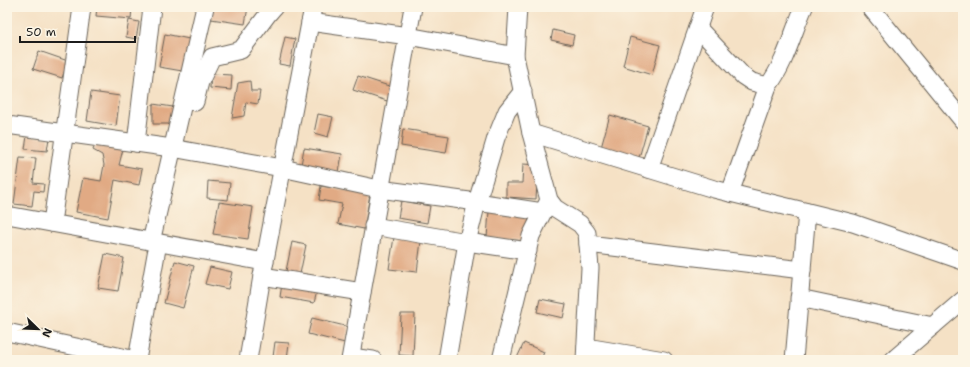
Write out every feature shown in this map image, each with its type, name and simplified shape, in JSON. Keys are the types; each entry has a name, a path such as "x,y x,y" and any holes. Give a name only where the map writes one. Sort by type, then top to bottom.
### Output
{"street":[{"path":"52,224 82,7"},
{"path":"136,143 152,7"},
{"path":"7,332 136,360 154,242 205,7"},
{"path":"175,148 188,130 200,82 212,57 240,50 274,7"},
{"path":"373,360 350,358 413,7"},
{"path":"501,360 533,230 546,206 515,56 518,7"},
{"path":"649,169 706,7"},
{"path":"730,193 768,86 778,72 785,57 804,7"},
{"path":"870,7 963,121"},
{"path":"248,360 263,269 311,14 408,36 515,56"},
{"path":"698,28 742,76 752,82 768,86"},
{"path":"447,360 467,242 496,138 507,111 523,91"},
{"path":"7,125 175,148 282,168 380,189 478,202 546,206 555,208 580,224 586,234 590,268 586,354 664,360"},
{"path":"531,133 730,193 853,223 963,261"},
{"path":"794,360 807,212"},
{"path":"7,215 154,242 362,292"},
{"path":"373,226 528,251"},
{"path":"588,244 802,270"},
{"path":"799,298 933,326"},
{"path":"893,360 963,300"}],"building":[{"path":"97,7 132,7 131,19 96,16"},
{"path":"213,7 248,7 245,24 211,19"},
{"path":"129,20 139,22 136,39 126,37"},
{"path":"553,30 574,35 572,45 551,40"},
{"path":"165,34 194,40 188,72 159,67"},
{"path":"285,37 295,39 290,66 279,64"},
{"path":"630,37 660,45 652,75 623,66"},
{"path":"39,51 68,61 62,78 33,69"},
{"path":"211,74 232,75 231,90 210,88"},
{"path":"358,76 392,87 387,101 353,90"},
{"path":"250,81 251,91 260,91 258,104 246,102 244,116 232,118 238,83"},
{"path":"91,92 120,96 116,126 87,121"},
{"path":"153,104 173,107 171,124 153,124"},
{"path":"318,114 333,117 328,137 314,133"},
{"path":"610,115 648,126 637,165 599,155"},
{"path":"403,129 449,136 446,153 401,146"},
{"path":"27,136 49,138 47,151 25,149"},
{"path":"96,143 123,149 119,165 142,169 139,185 115,180 108,218 76,212 83,178 101,181 104,165 102,155 93,150"},
{"path":"304,148 342,154 339,172 301,165"},
{"path":"20,157 36,158 33,183 44,184 43,192 34,191 32,206 14,204"},
{"path":"523,164 538,165 536,199 506,197 506,183 522,183"},
{"path":"208,181 230,183 228,200 207,198"},
{"path":"321,186 370,194 364,229 338,224 342,204 319,200"},
{"path":"401,201 430,206 427,223 398,218"},
{"path":"219,202 253,207 248,239 213,234"},
{"path":"489,211 529,213 527,241 487,238"},
{"path":"394,237 421,241 417,272 389,269"},
{"path":"292,242 306,245 300,274 286,271"},
{"path":"105,254 124,258 118,291 98,288"},
{"path":"175,261 194,266 183,308 164,303"},
{"path":"210,267 232,272 228,289 205,284"},
{"path":"282,284 317,291 314,303 280,297"},
{"path":"540,299 566,304 563,318 537,312"},
{"path":"401,314 415,314 413,356 399,355"},
{"path":"312,318 349,327 345,343 308,334"},
{"path":"275,342 289,343 287,359 273,357"},
{"path":"524,343 544,352 541,360 516,360"}]}
